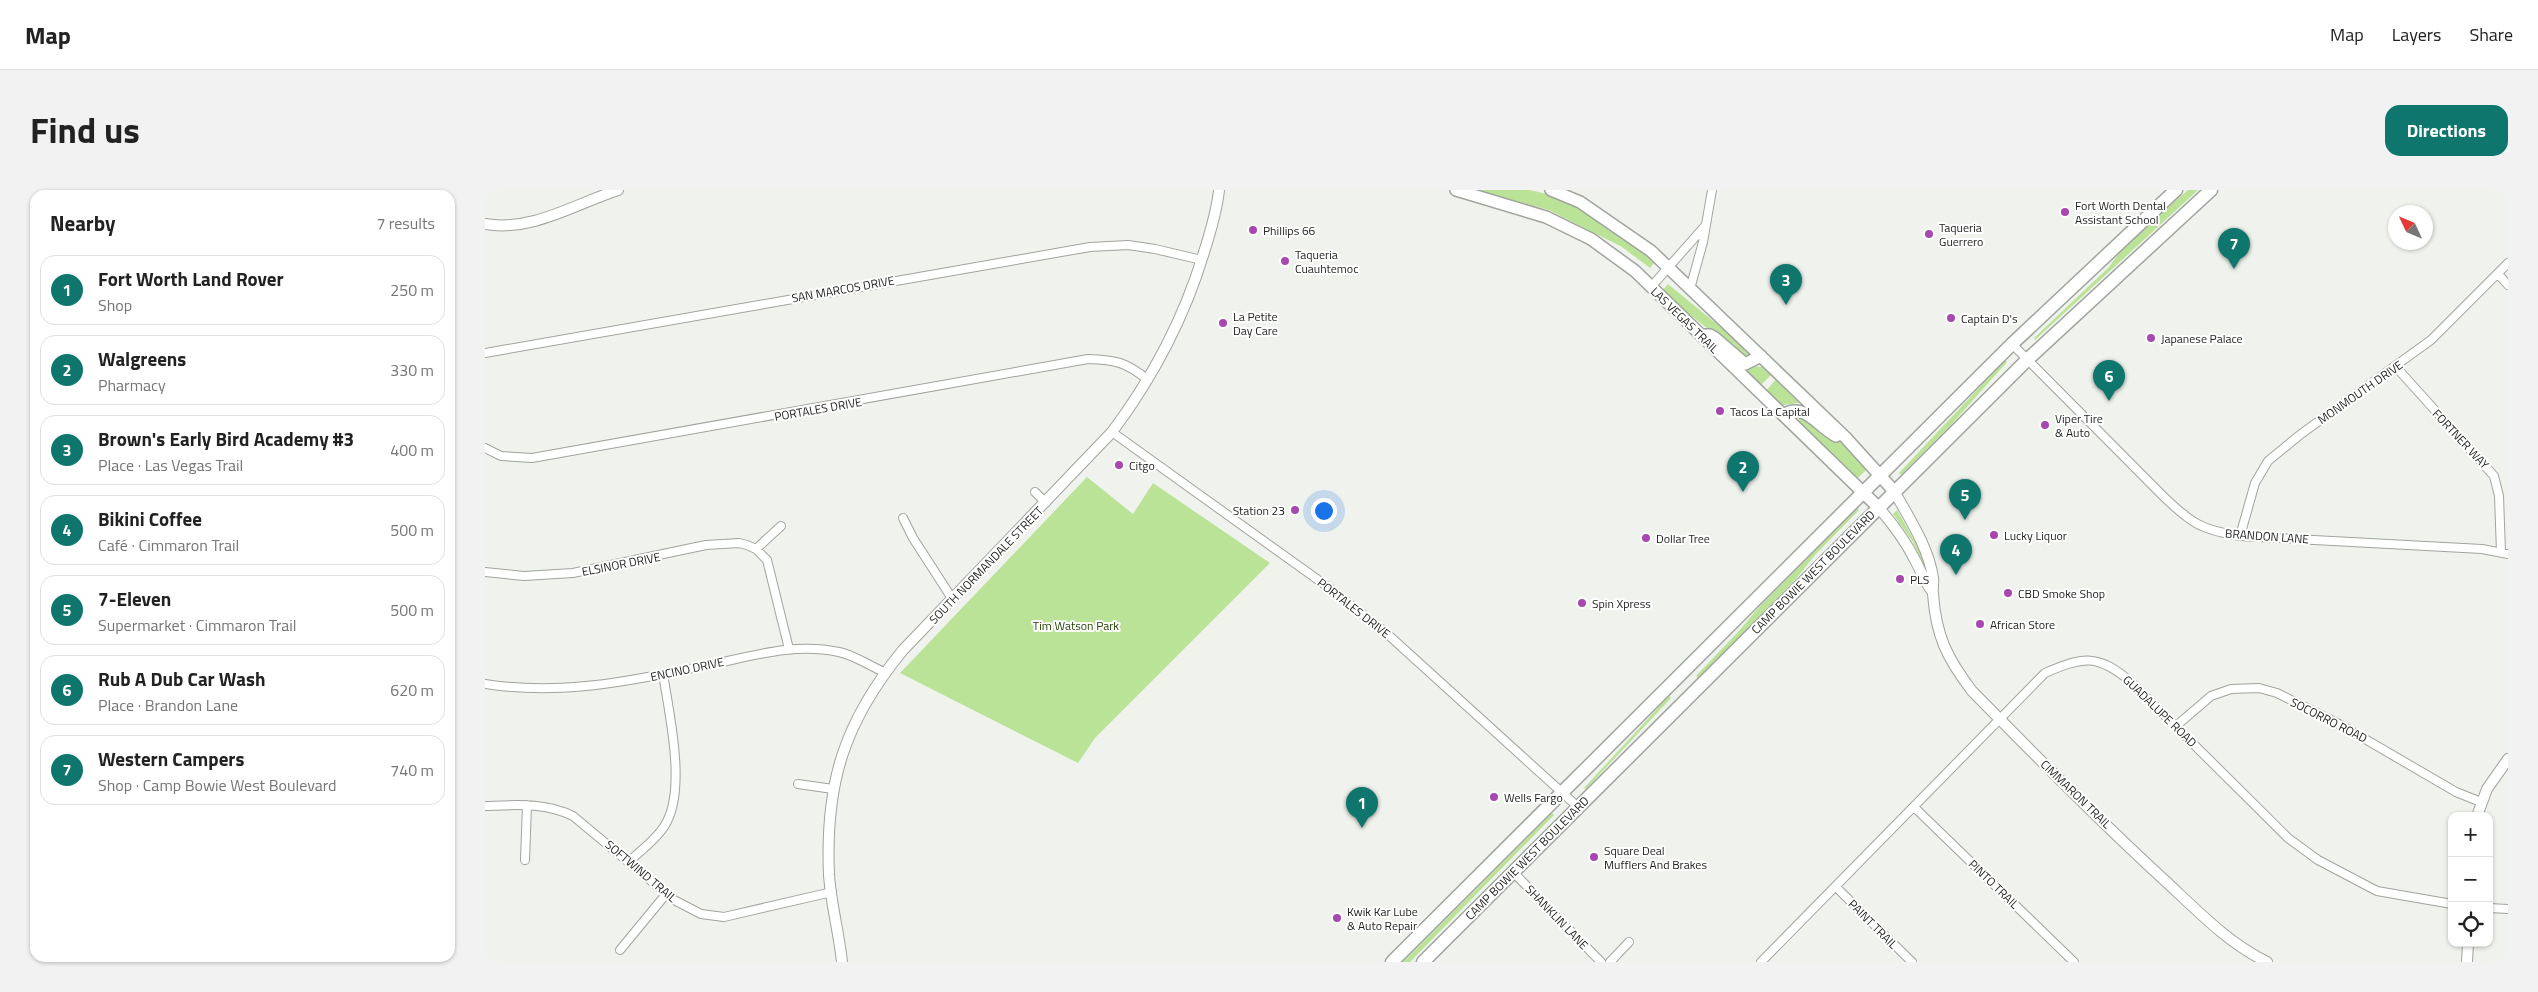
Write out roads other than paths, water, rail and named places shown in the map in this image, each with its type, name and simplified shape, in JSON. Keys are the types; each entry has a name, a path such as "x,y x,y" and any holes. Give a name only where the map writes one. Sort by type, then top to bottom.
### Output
{"main road":[{"name":"LAS VEGAS TRAIL","path":"1457,190 1546,216 1591,239 1635,271 1878,507"},
{"name":"LAS VEGAS TRAIL","path":"1551,190 1580,202 1627,234 1669,268 1845,436 1894,491"},
{"name":"CAMP BOWIE WEST BOULEVARD","path":"1392,962 2012,344 2176,190"},
{"name":"CAMP BOWIE WEST BOULEVARD","path":"1423,962 2027,360 2211,190"},
{"path":"1700,335 1710,335 1715,338 1745,364 1761,356"},
{"path":"1783,415 1789,411 1802,412 1832,434 1838,437 1845,436"},
{"path":"1677,678 1693,692"}],"street":[{"path":"485,224 507,225 539,220 617,190"},
{"name":"SOUTH NORMANDALE STREET","path":"842,962 829,877 829,818 833,789 841,758 856,718 885,672 903,650 1112,432 1148,380 1185,308 1202,260 1218,203 1219,190"},
{"path":"1690,289 1705,226 1711,190"},
{"path":"1651,287 1705,226"},
{"name":"SAN MARCOS DRIVE","path":"485,353 1090,246 1137,246 1202,260"},
{"name":"MONMOUTH DRIVE","path":"2239,536 2255,483 2268,461 2301,434 2396,367 2437,334 2508,263"},
{"path":"2498,274 2508,285"},
{"name":"BRANDON LANE","path":"2012,344 2187,520 2207,530 2239,536 2462,547 2505,553"},
{"name":"PORTALES DRIVE","path":"485,448 501,456 532,458 1088,359 1115,360 1125,363 1148,380"},
{"name":"FORTNER WAY","path":"2396,367 2494,476 2499,496 2505,553"},
{"name":"PORTALES DRIVE","path":"1112,432 1328,587 1370,620 1449,688 1578,807"},
{"name":"CIMMARON TRAIL","path":"1894,491 1925,548 1934,579 1932,591 1937,626 1951,663 1972,691 2130,848 2218,929 2263,961"},
{"path":"1035,492 1046,503"},
{"name":"CIMMARON TRAIL","path":"1878,507 1902,536 1917,563 1923,580 1932,591"},
{"path":"903,518 913,538 953,600"},
{"path":"781,526 755,549 767,560 771,568 789,648"},
{"name":"ELSINOR DRIVE","path":"485,572 524,576 573,573 706,545 739,543 755,549"},
{"name":"ENCINO DRIVE","path":"485,684 538,690 585,688 789,648 842,652 885,672"},
{"name":"GUADALUPE ROAD","path":"1761,962 2045,673 2077,660 2092,661 2113,667 2176,726 2288,838 2318,860 2377,891 2448,903"},
{"path":"630,861 666,825 671,810 675,786 675,750 663,674"},
{"name":"SOCORRO ROAD","path":"2176,726 2211,696 2231,689 2259,688 2277,693 2341,725 2456,792 2481,802"},
{"path":"2478,812 2481,802 2495,775 2508,759"},
{"path":"798,784 833,789"},
{"path":"525,860 527,805"},
{"name":"SOFTWIND TRAIL","path":"485,806 527,805 562,810 573,816 630,861 667,893 701,914 724,917 832,892"},
{"name":"PINTO TRAIL","path":"1914,806 2074,962"},
{"name":"SHANKLIN LANE","path":"1513,872 1601,962"},
{"name":"PAINT TRAIL","path":"1835,886 1912,962"},
{"path":"620,950 667,893"},
{"path":"2493,908 2508,909"},
{"path":"1610,962 1629,942"},
{"path":"2467,962 2468,947"}],"place":[{"name":"Fort Worth Dental Assistant School","path":"2065,212"},
{"name":"Phillips 66","path":"1253,230"},
{"name":"Taqueria Guerrero","path":"1929,234"},
{"name":"Taqueria Cuauhtemoc","path":"1285,261"},
{"name":"Western Campers","path":"2234,269"},
{"name":"Brown's Early Bird Academy #3","path":"1786,305"},
{"name":"Captain D's","path":"1951,318"},
{"name":"La Petite Day Care","path":"1223,323"},
{"name":"Japanese Palace","path":"2151,338"},
{"name":"Rub A Dub Car Wash","path":"2109,401"},
{"name":"Tacos La Capital","path":"1720,411"},
{"name":"Viper Tire & Auto","path":"2045,425"},
{"name":"Citgo","path":"1119,465"},
{"name":"Walgreens","path":"1743,492"},
{"name":"Station 23","path":"1295,510"},
{"name":"7-Eleven","path":"1965,520"},
{"name":"Lucky Liquor","path":"1994,535"},
{"name":"Dollar Tree","path":"1646,538"},
{"name":"Bikini Coffee","path":"1956,575"},
{"name":"PLS","path":"1900,579"},
{"name":"CBD Smoke Shop","path":"2008,593"},
{"name":"Spin Xpress","path":"1582,603"},
{"name":"African Store","path":"1980,624"},
{"name":"Wells Fargo","path":"1494,797"},
{"name":"Fort Worth Land Rover","path":"1362,828"},
{"name":"Square Deal Mufflers And Brakes","path":"1594,857"},
{"name":"Kwik Kar Lube & Auto Repair","path":"1337,918"}],"park label":[{"name":"Tim Watson Park","path":"1076,625"}]}
